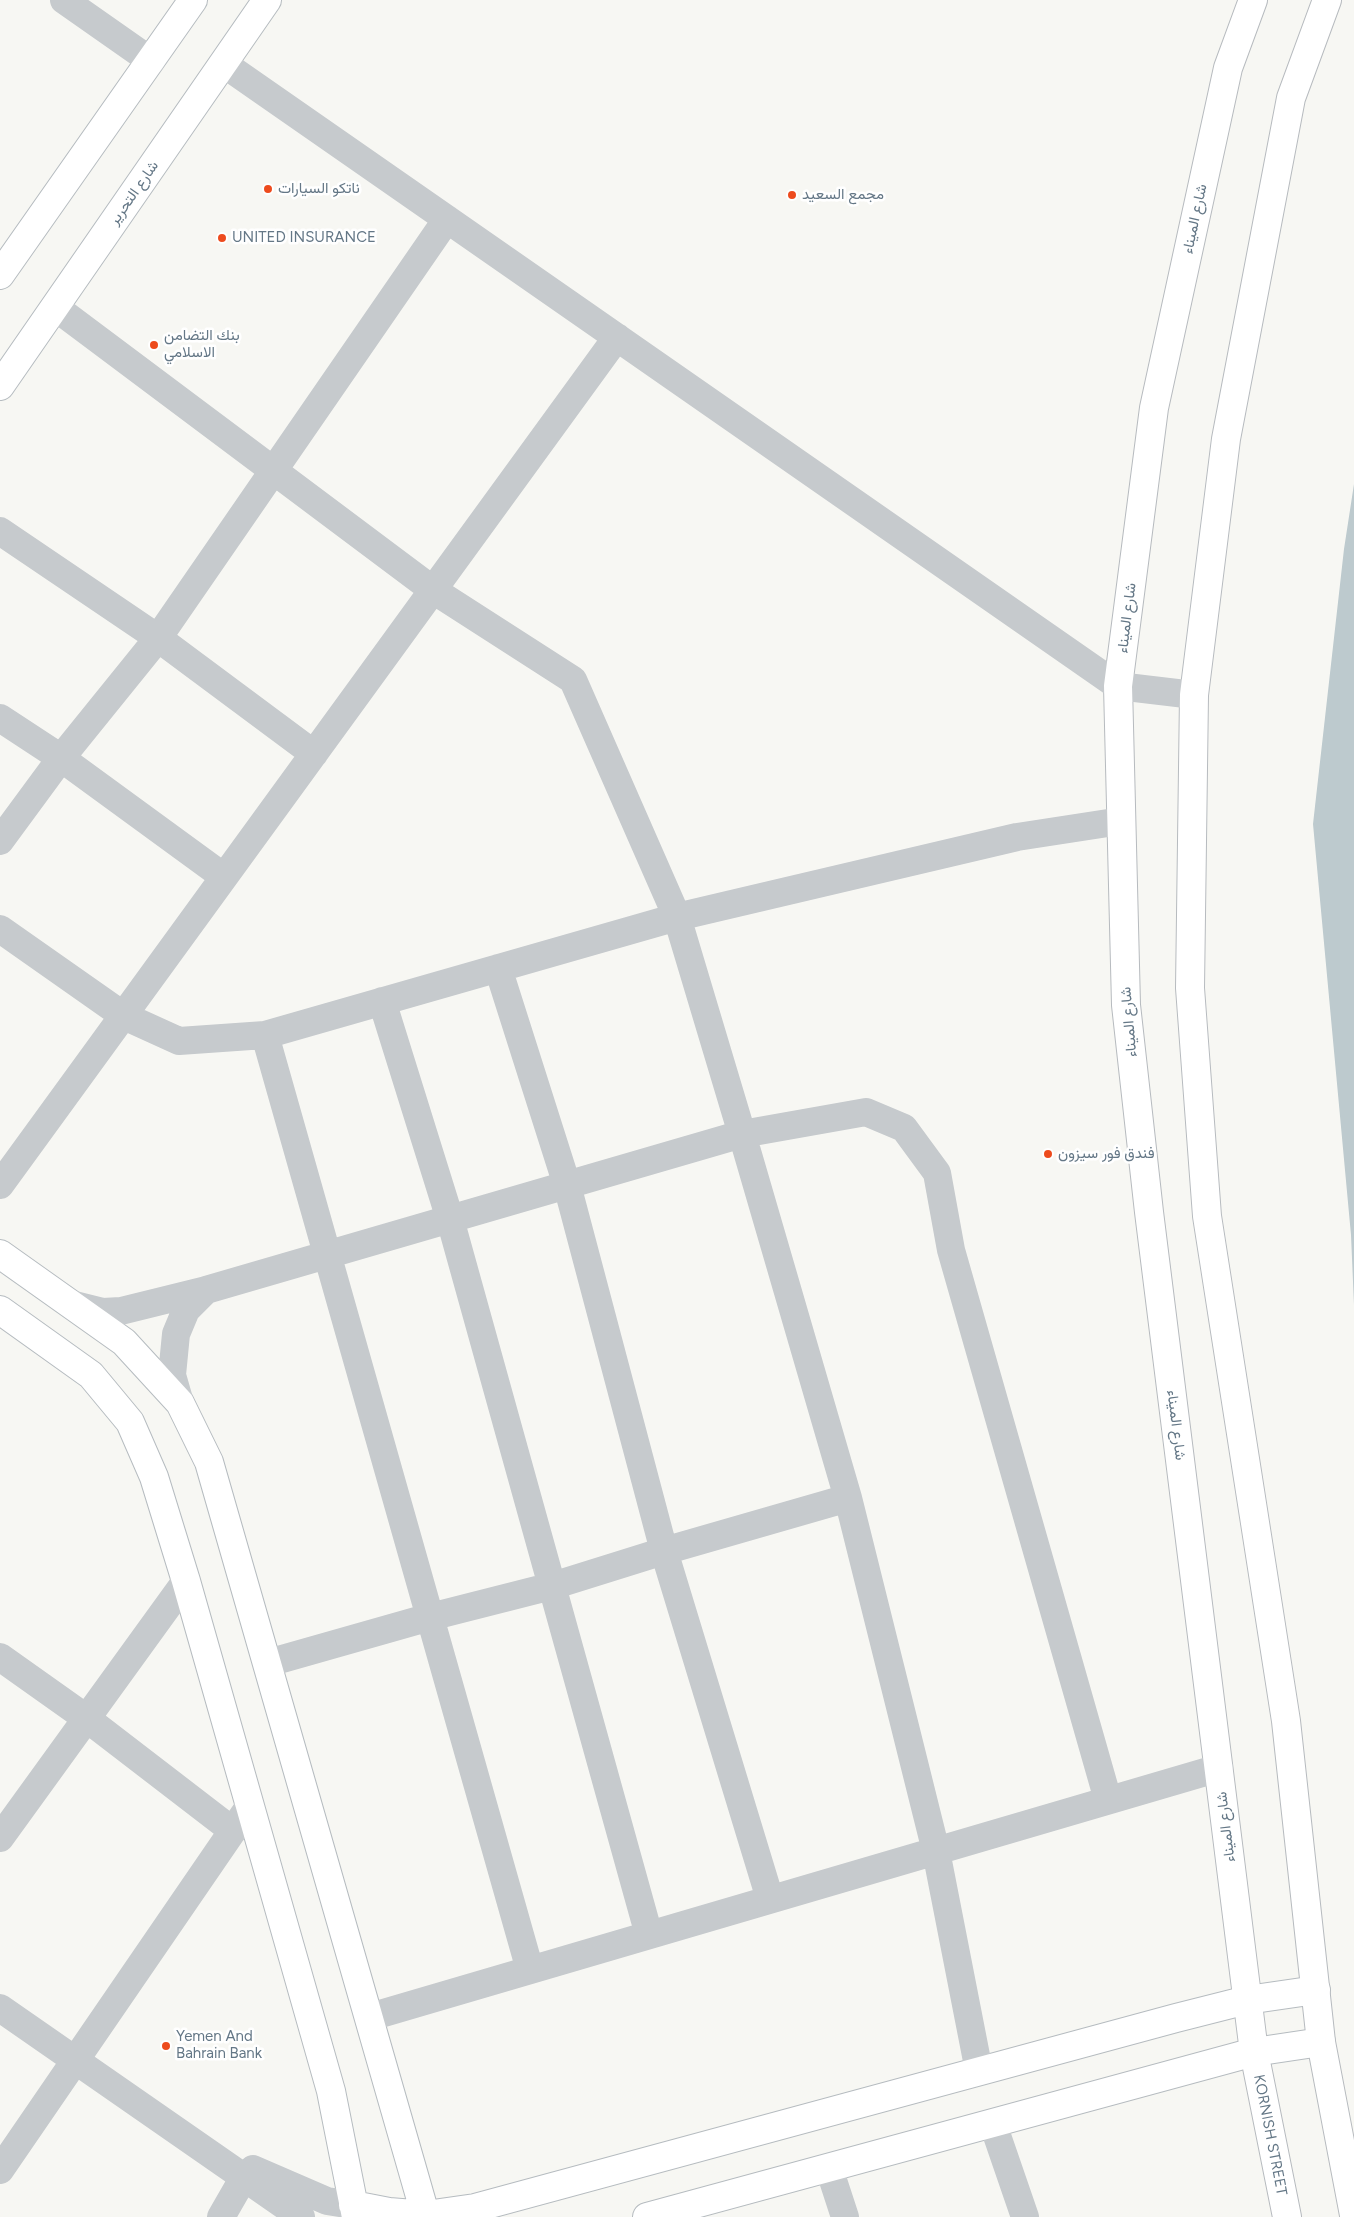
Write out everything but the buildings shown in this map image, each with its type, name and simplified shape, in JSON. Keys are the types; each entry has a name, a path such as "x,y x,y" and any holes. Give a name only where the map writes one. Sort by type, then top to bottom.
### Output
{"main road":[{"path":"0,275 193,0"},
{"name":"شارع التحرير","path":"0,386 267,0"},
{"name":"شارع الميناء","path":"1253,0 1228,68 1154,408 1118,686 1126,1005 1149,1212 1254,2052"},
{"path":"1327,0 1291,98 1226,439 1194,695 1190,988 1207,1216 1286,1721 1321,2042 1354,2215"},
{"path":"0,1254 124,1342 180,1403 209,1462 426,2216"},
{"path":"0,1310 92,1375 130,1422 154,1477 186,1581 330,2090 355,2211 426,2216 475,2208 1247,2000 1316,1990"},
{"path":"647,2217 1254,2052 1321,2042"},
{"name":"KORNISH STREET","path":"1254,2052 1287,2217"}],"street":[{"path":"64,0 151,61"},
{"path":"224,64 1118,686 1194,695"},
{"path":"0,841 60,758 158,638 446,219"},
{"path":"55,307 433,590 573,680 677,917 742,1134 848,1498 936,1851 979,2071"},
{"path":"0,1185 617,337"},
{"path":"0,531 158,638 314,754"},
{"path":"0,718 60,758 224,877"},
{"path":"0,929 124,1016 179,1041 264,1035 677,917 1017,837 1122,821"},
{"path":"498,968 567,1185 664,1551 770,1899"},
{"path":"382,1001 450,1219 649,1935"},
{"path":"264,1035 530,1970"},
{"path":"71,1304 103,1312 121,1311 206,1290 742,1134 866,1112 904,1128 938,1173 950,1250 1108,1800"},
{"path":"180,1403 172,1375 176,1334 186,1310 206,1290"},
{"path":"268,1663 430,1617 552,1586 664,1551 848,1498"},
{"path":"0,1838 186,1581"},
{"path":"0,1657 86,1718 233,1831"},
{"path":"370,2017 1219,1768"},
{"path":"0,2170 249,1808"},
{"path":"0,2008 302,2217"},
{"path":"992,2124 1025,2217"},
{"path":"201,2147 355,2211"},
{"path":"829,2168 845,2217"},
{"path":"221,2217 244,2177"}],"shaded area":[{"path":"1354,484 1354,1305 1351,1235 1313,824 1344,549"}],"place":[{"name":"ناتكو السيارات","path":"268,189"},
{"name":"مجمع السعيد","path":"792,195"},
{"name":"UNITED INSURANCE","path":"222,238"},
{"name":"بنك التضامن الاسلامي","path":"154,345"},
{"name":"فندق فور سيزون","path":"1048,1154"},
{"name":"Yemen And Bahrain Bank","path":"166,2046"}]}
